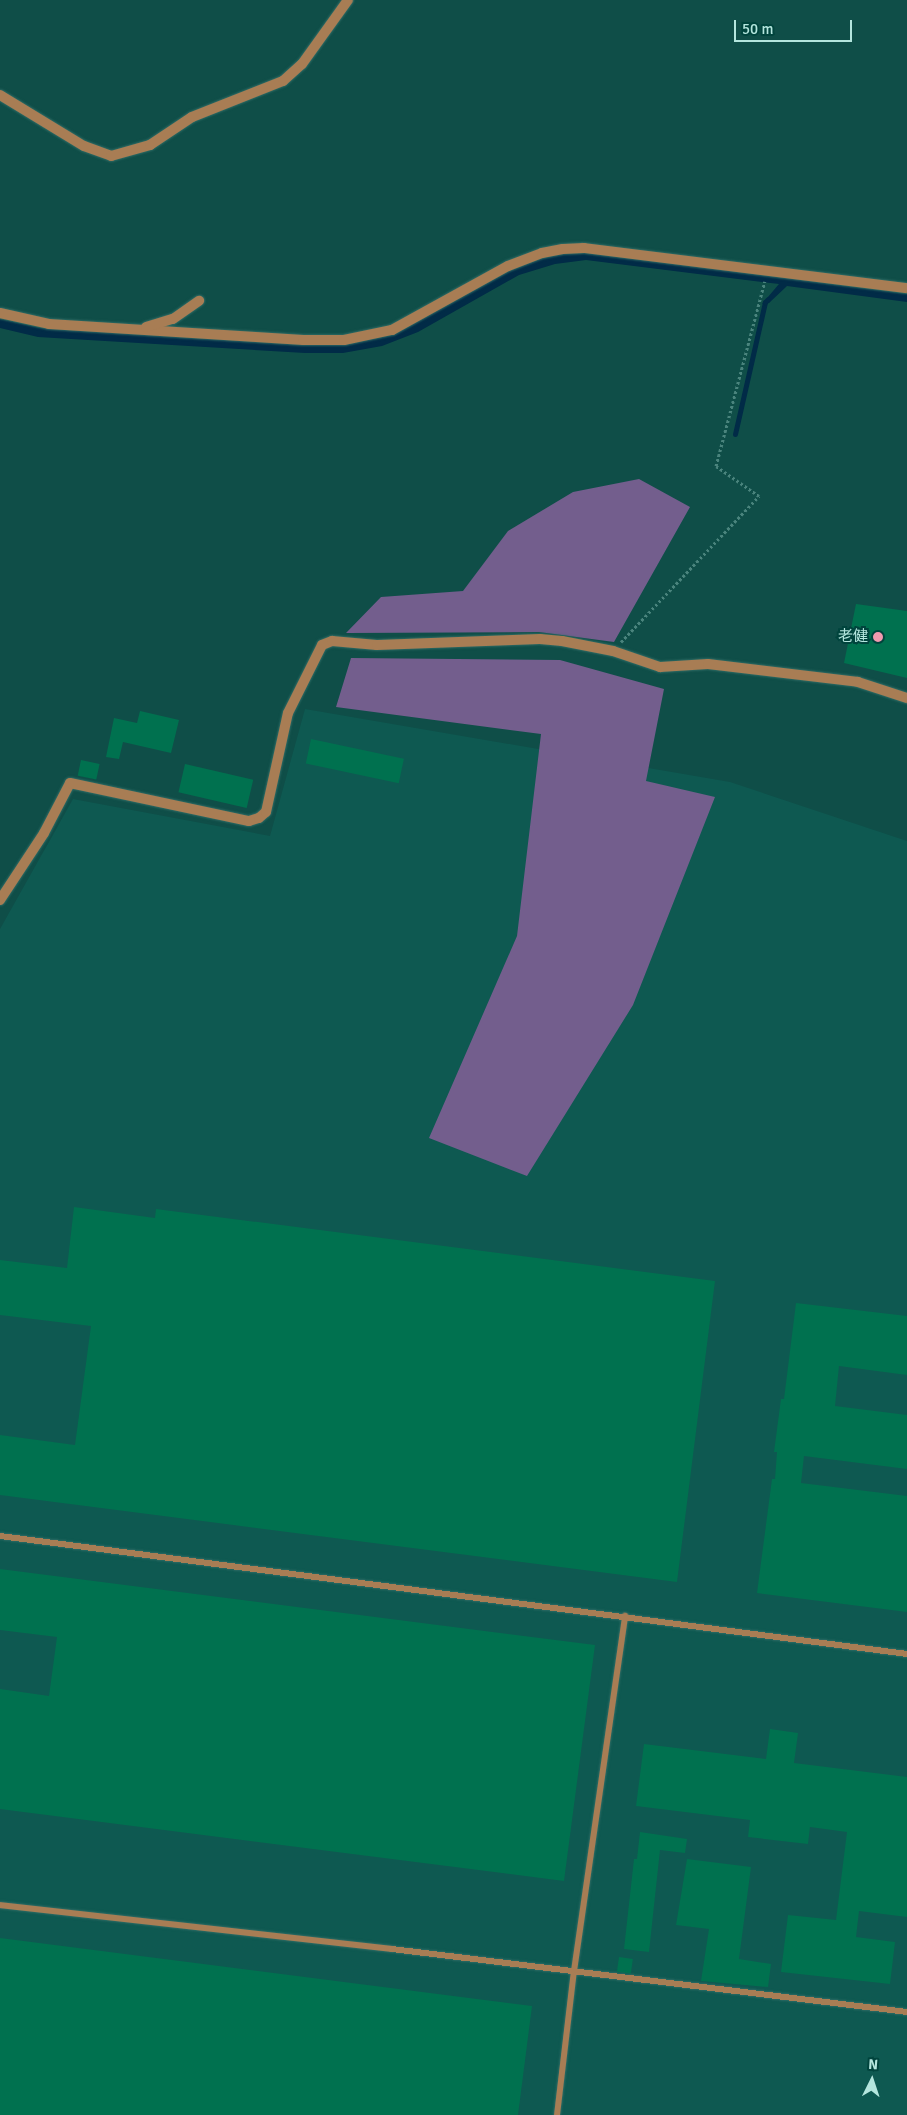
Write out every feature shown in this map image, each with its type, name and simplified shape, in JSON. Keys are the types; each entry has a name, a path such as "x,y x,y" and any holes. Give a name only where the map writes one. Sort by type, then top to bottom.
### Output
{"street":[{"path":"0,95 84,146 111,156 150,145 192,117 283,81 302,64 348,0"},
{"path":"0,313 49,324 303,340 344,340 368,337 392,330 508,266 542,253 563,248 607,249 907,288"},
{"path":"138,329 173,319 199,301"},
{"path":"0,900 44,833 70,783 249,821 259,818 266,812 288,713 322,646 332,641 377,645 540,639 613,651 660,667 708,664 858,682 907,698"}],"lane":[{"path":"0,1536 907,1654"},
{"path":"557,2115 574,1971 625,1616"},
{"path":"0,1905 574,1971 907,2012"}],"path":[{"path":"613,651 759,496 716,466 768,270"}],"shaded area":[{"path":"639,479 690,507 614,642 539,632 346,633 381,597 463,591 508,531 573,492"},
{"path":"351,658 560,660 664,689 646,781 715,797 633,1005 527,1176 429,1138 517,936 541,734 336,707"},
{"path":"305,709 730,782 907,841 907,2115 0,2115 0,929 73,799 270,836"}],"water":[{"path":"586,252 907,294 907,302 787,286 769,303 762,304 779,284 586,260 555,264 519,275 418,332 382,346 343,353 305,353 38,337 0,328 0,319 40,328 307,345 381,337 516,267 553,255"}],"building":[{"name":"老健","path":"856,604 907,611 907,678 844,663"},
{"path":"140,711 179,720 171,753 123,742 119,759 106,757 114,718 137,723"},
{"path":"311,739 404,759 399,783 306,763"},
{"path":"81,760 100,764 96,780 78,776"},
{"path":"185,764 253,780 247,808 178,792"},
{"path":"74,1207 155,1218 156,1209 715,1281 677,1582 0,1495 0,1435 75,1445 91,1326 0,1315 0,1260 67,1268"},
{"path":"796,1303 907,1316 907,1375 839,1366 835,1406 907,1415 907,1469 804,1456 801,1483 907,1496 907,1612 757,1593 772,1479 775,1479 777,1452 774,1452 781,1399 784,1399"},
{"path":"0,1569 595,1645 564,1881 0,1809 0,1689 49,1696 57,1637 0,1630"},
{"path":"770,1729 798,1733 794,1763 907,1777 907,1917 859,1911 856,1937 895,1942 890,1984 781,1972 788,1915 836,1920 847,1832 810,1827 808,1844 748,1837 750,1820 636,1806 644,1744 766,1759"},
{"path":"640,1832 687,1839 685,1853 660,1850 649,1952 624,1949 634,1859 637,1859"},
{"path":"687,1859 751,1867 739,1959 771,1964 768,1987 701,1981 709,1929 676,1925"},
{"path":"0,1938 532,2006 518,2115 0,2115"},
{"path":"619,1957 633,1959 631,1974 617,1972"}],"waterway":[{"path":"735,434 765,302 768,299"}],"place":[{"name":"老健","path":"878,637"}]}
